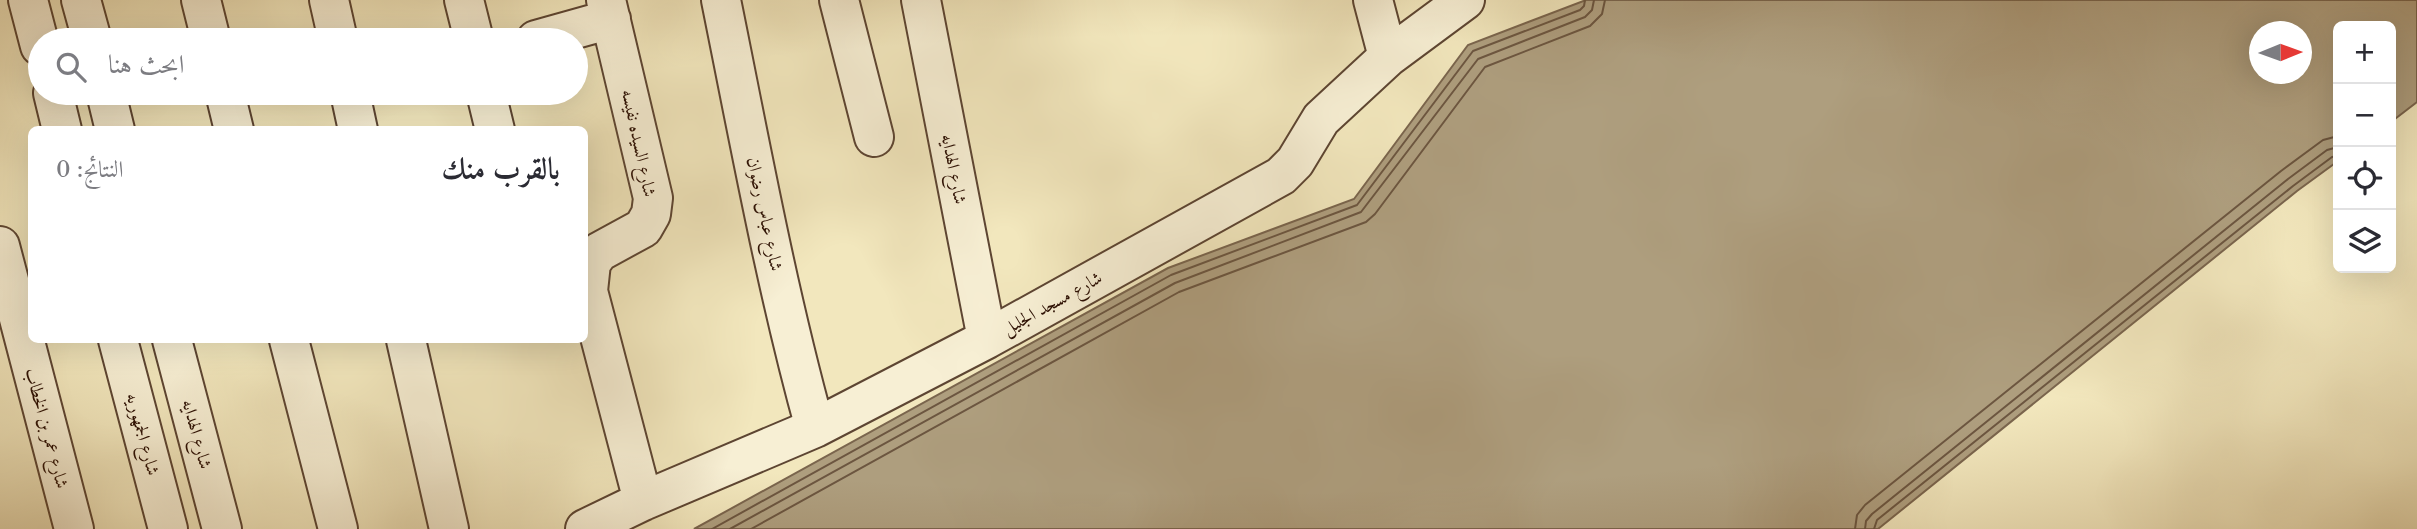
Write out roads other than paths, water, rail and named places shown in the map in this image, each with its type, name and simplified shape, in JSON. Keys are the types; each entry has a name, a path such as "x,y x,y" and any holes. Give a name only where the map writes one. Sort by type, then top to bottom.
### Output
{"street":[{"path":"28,0 35,28"},
{"path":"81,0 89,28"},
{"path":"201,0 208,28"},
{"path":"329,0 335,28"},
{"path":"464,0 471,28"},
{"name":"شارع عباس رضوان","path":"720,0 769,240 815,428"},
{"path":"839,0 874,137"},
{"name":"شارع الهدايه","path":"921,0 987,339"},
{"path":"1373,0 1388,57"},
{"name":"شارع مسجد الجليل","path":"585,529 643,501 815,428 987,339 1281,176 1295,162 1321,119 1388,57 1465,0"},
{"path":"565,28 608,10"},
{"name":"شارع السيده نفيسه","path":"608,10 653,198 651,214 643,228 599,252 591,263 588,291 643,501"},
{"path":"56,105 61,126"},
{"path":"109,105 114,126"},
{"path":"228,105 233,126"},
{"path":"353,105 357,126"},
{"path":"489,105 494,126"},
{"name":"شارع عمر بن الخطاب","path":"0,246 74,529"},
{"name":"شارع الجمهوريه","path":"119,343 168,529"},
{"name":"شارع الهدايه","path":"173,343 222,529"},
{"path":"290,343 338,529"},
{"path":"407,343 449,529"}],"water":[{"path":"1586,0 2417,0 2417,102 2396,118 2396,21 2333,21 2333,165 1878,529 694,529 1168,268 1354,199 1468,45"}]}
